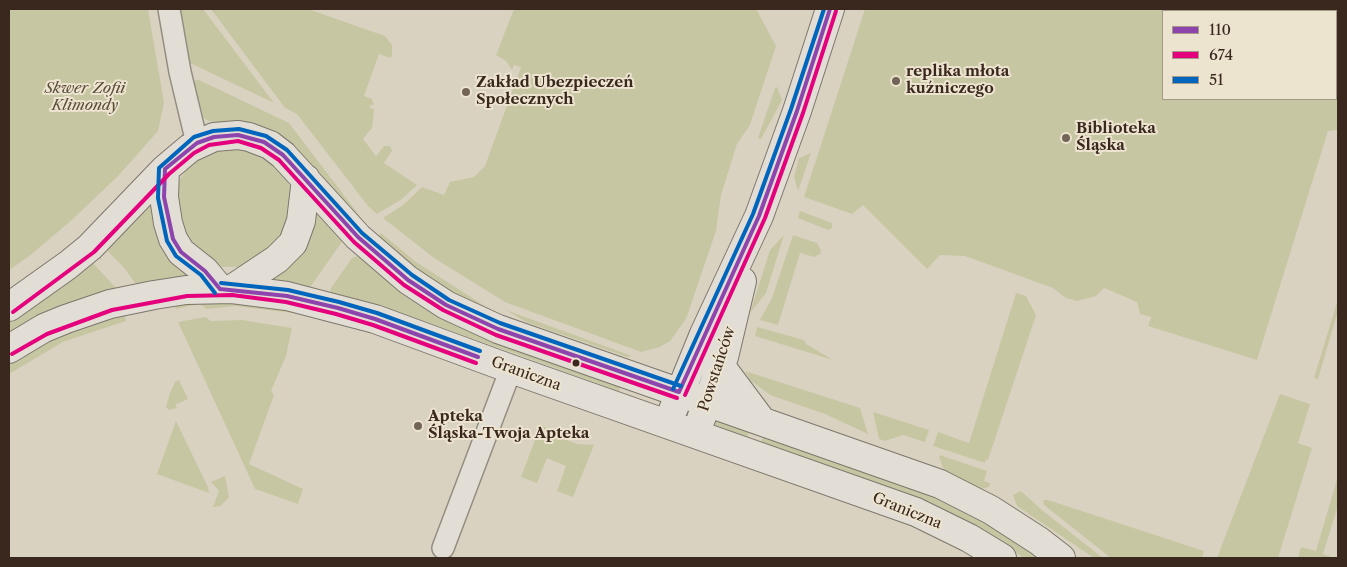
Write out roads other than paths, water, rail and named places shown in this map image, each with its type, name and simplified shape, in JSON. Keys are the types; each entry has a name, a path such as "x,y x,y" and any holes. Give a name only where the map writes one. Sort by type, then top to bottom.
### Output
{"street":[{"path":"170,9 180,72 197,143"},
{"name":"Powstańców","path":"668,425 680,392 759,216 794,119 830,9"},
{"path":"9,307 68,265 90,246 165,169 197,143 226,135 249,137 276,149 346,226 383,260 446,306 498,328 940,484 992,510 1061,558"},
{"path":"165,169 164,198 173,239 181,252 226,289 277,259 293,243 301,221 306,180"},
{"name":"Powstańców","path":"695,434 720,365 759,216"},
{"name":"Graniczna","path":"9,349 44,328 110,304 186,290 226,289 287,296 347,310 402,328 511,369 916,512 975,548 1002,558"},
{"path":"720,365 761,420"},
{"path":"443,548 511,369"}],"place":[{"name":"replika młota kuźniczego","path":"896,81"},
{"name":"Zakład Ubezpieczeń Społecznych","path":"466,92"},
{"name":"Biblioteka Śląska","path":"1066,138"},
{"name":"Apteka Śląska-Twoja Apteka","path":"418,426"}],"park label":[{"name":"Skwer Zofii Klimondy","path":"85,98"}]}
